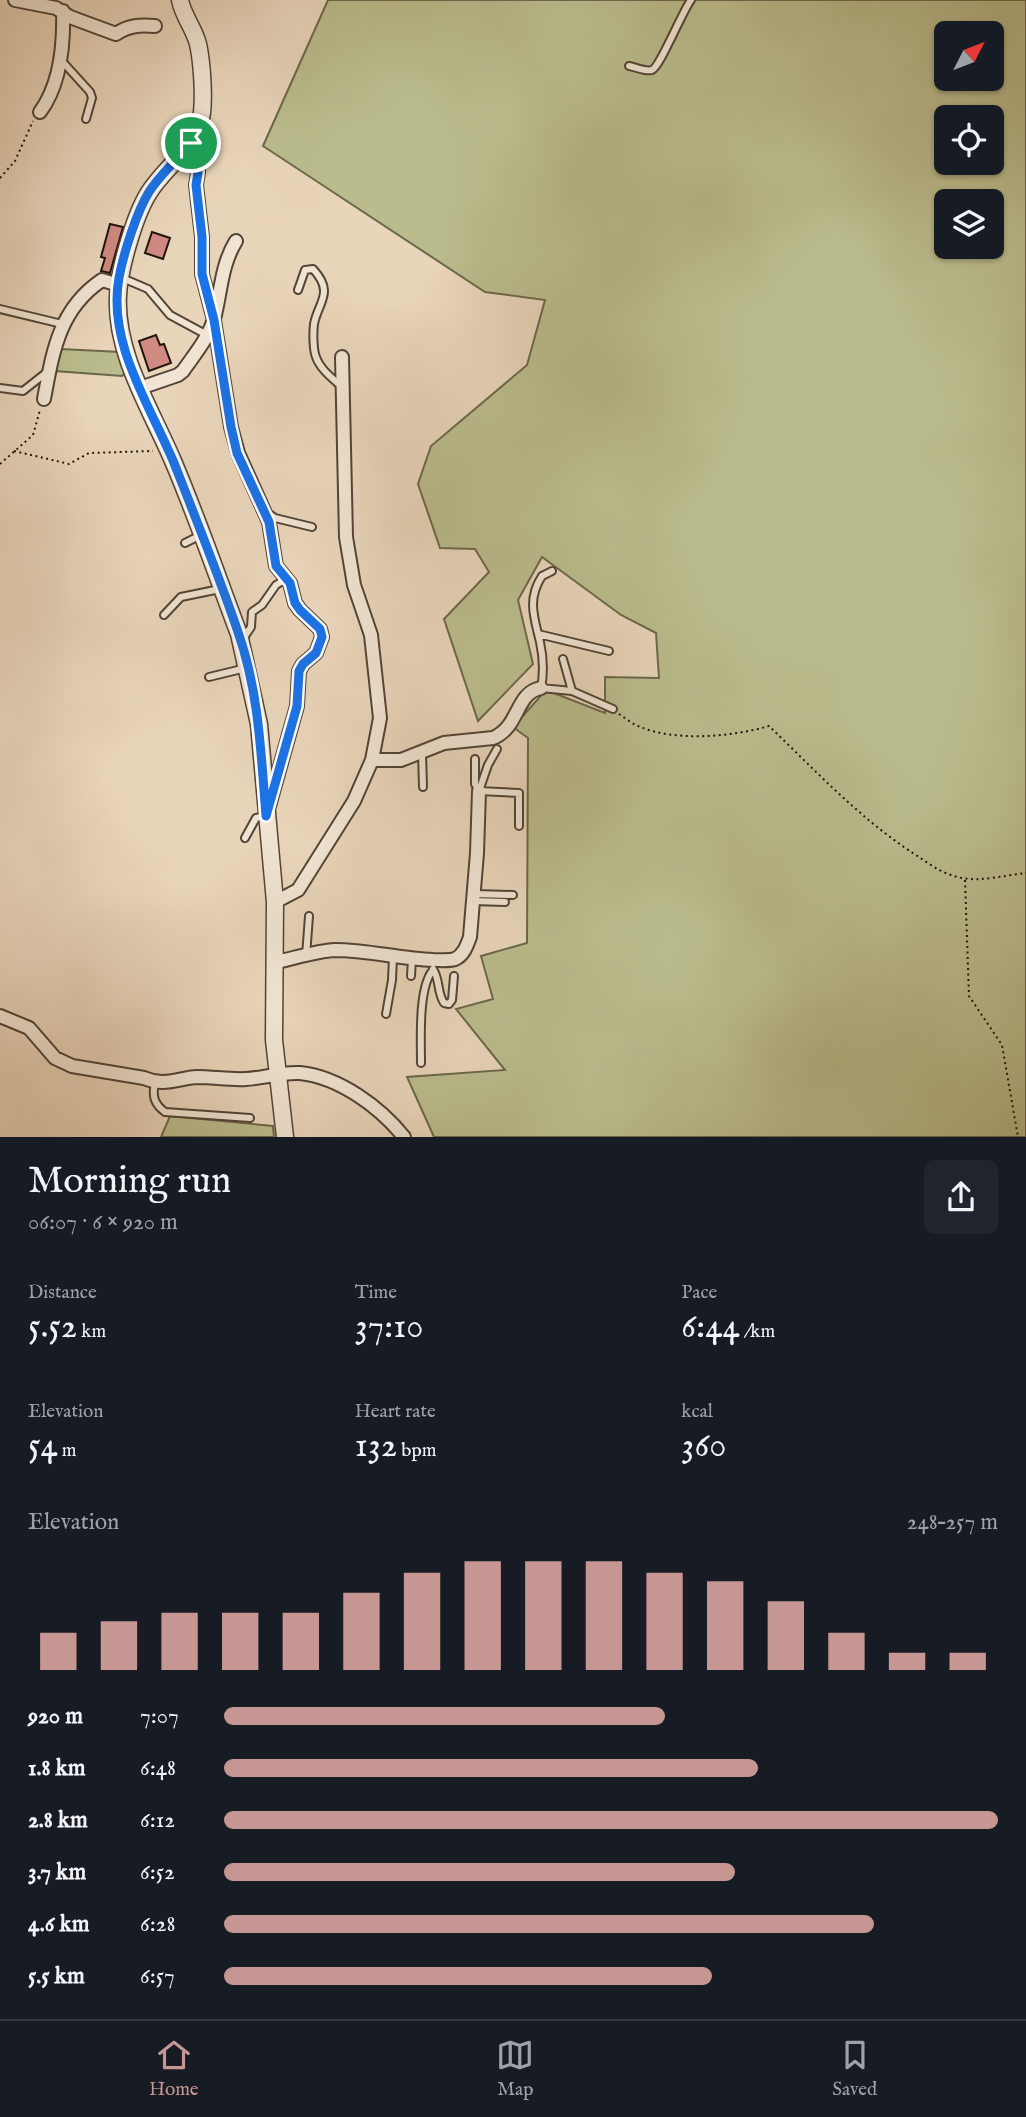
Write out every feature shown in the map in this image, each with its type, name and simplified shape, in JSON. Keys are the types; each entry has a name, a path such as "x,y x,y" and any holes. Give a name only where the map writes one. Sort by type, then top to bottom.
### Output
{"street":[{"path":"15,0 63,11 71,17 116,34 137,25 155,26"},
{"path":"180,0 183,13 198,44 202,116 191,143 159,179 141,206 119,281 118,317 121,338 222,588 248,668 259,724 275,902 274,1040 285,1137"},
{"path":"40,112 57,73 63,11"},
{"path":"197,130 196,185 202,237 202,274 214,320 219,364 237,453 265,510 276,566 290,583 295,603 320,629 322,637 316,653 299,671 297,706 266,816"},
{"path":"140,388 178,375 207,335 214,320 223,271 236,241"},
{"path":"44,399 62,324 91,287 102,279 119,281"},
{"path":"275,902 298,890 354,801 372,760 380,718 371,635 354,585 346,537 342,357"},
{"path":"372,760 401,760 444,743 500,735 515,718 526,694 530,690 541,688"},
{"path":"276,962 332,950 411,959 433,965 454,959 467,947 470,937 479,791"},
{"path":"0,1016 29,1028 55,1058 72,1066 155,1083 176,1082 195,1077 248,1079 277,1073 302,1073 342,1088 380,1112 404,1137"}],"lane":[{"path":"629,66 647,70 660,64 665,47 691,0"},
{"path":"60,59 90,92 92,98 86,119"},
{"path":"298,290 305,270 313,269 318,275 325,298 314,325 316,356 328,374 342,387"},
{"path":"119,281 148,289 170,315 207,335"},
{"path":"0,309 62,324"},
{"path":"0,388 23,391 50,370"},
{"path":"265,510 275,518 312,527"},
{"path":"185,543 201,535"},
{"path":"552,571 542,576 532,599 542,667 541,688 572,691 613,709"},
{"path":"241,642 251,627 253,612 262,605 276,585 286,579"},
{"path":"164,615 181,597 222,588"},
{"path":"538,634 609,651"},
{"path":"563,659 572,691"},
{"path":"209,677 248,668"},
{"path":"479,791 497,749"},
{"path":"422,753 423,787"},
{"path":"475,759 475,783 479,791"},
{"path":"479,791 519,793 519,826"},
{"path":"245,838 256,818 266,816"},
{"path":"473,898 513,895"},
{"path":"473,898 505,902"},
{"path":"306,956 309,916"},
{"path":"386,1014 393,980 393,957"},
{"path":"411,959 411,976"},
{"path":"433,965 440,998 444,1003 449,1004 452,1000 454,976"},
{"path":"421,1063 421,1021 428,978 433,965"},
{"path":"155,1083 154,1099 158,1107 165,1112 250,1118"}],"path":[{"path":"0,178 15,161 25,135 40,112"},
{"path":"0,464 33,435 44,399"},
{"path":"14,451 69,464 89,453 147,451"},
{"path":"613,709 636,725 666,735 728,734 769,726 860,814 887,837 938,870 949,876 965,879 1026,873"},
{"path":"965,879 969,996 1002,1045 1018,1137"}],"green space":[{"path":"328,0 1026,0 1026,1137 434,1137 407,1077 505,1070 456,1009 493,999 481,956 527,943 528,738 513,727 546,690 605,713 605,677 659,678 656,633 621,615 542,557 518,600 533,664 478,721 444,619 489,572 475,549 440,548 418,484 431,446 527,365 545,300 485,292 263,146"},
{"path":"61,349 120,352 125,373 122,376 55,371"},
{"path":"170,1116 273,1126 274,1137 161,1137"}],"building":[{"path":"110,224 123,227 110,273 101,271 105,258 101,257"},
{"path":"152,232 170,238 163,259 145,253"},
{"path":"156,335 160,345 164,344 171,363 149,371 139,341"}],"route":[{"path":"197,130 196,185 202,237 202,274 214,320 219,364 237,453 265,510 276,566 290,583 295,603 320,629 322,637 316,653 299,671 297,706 266,816 259,724 239,634 173,462 140,388 121,338 118,317 119,277 141,206 159,179 191,143 197,130"}]}
